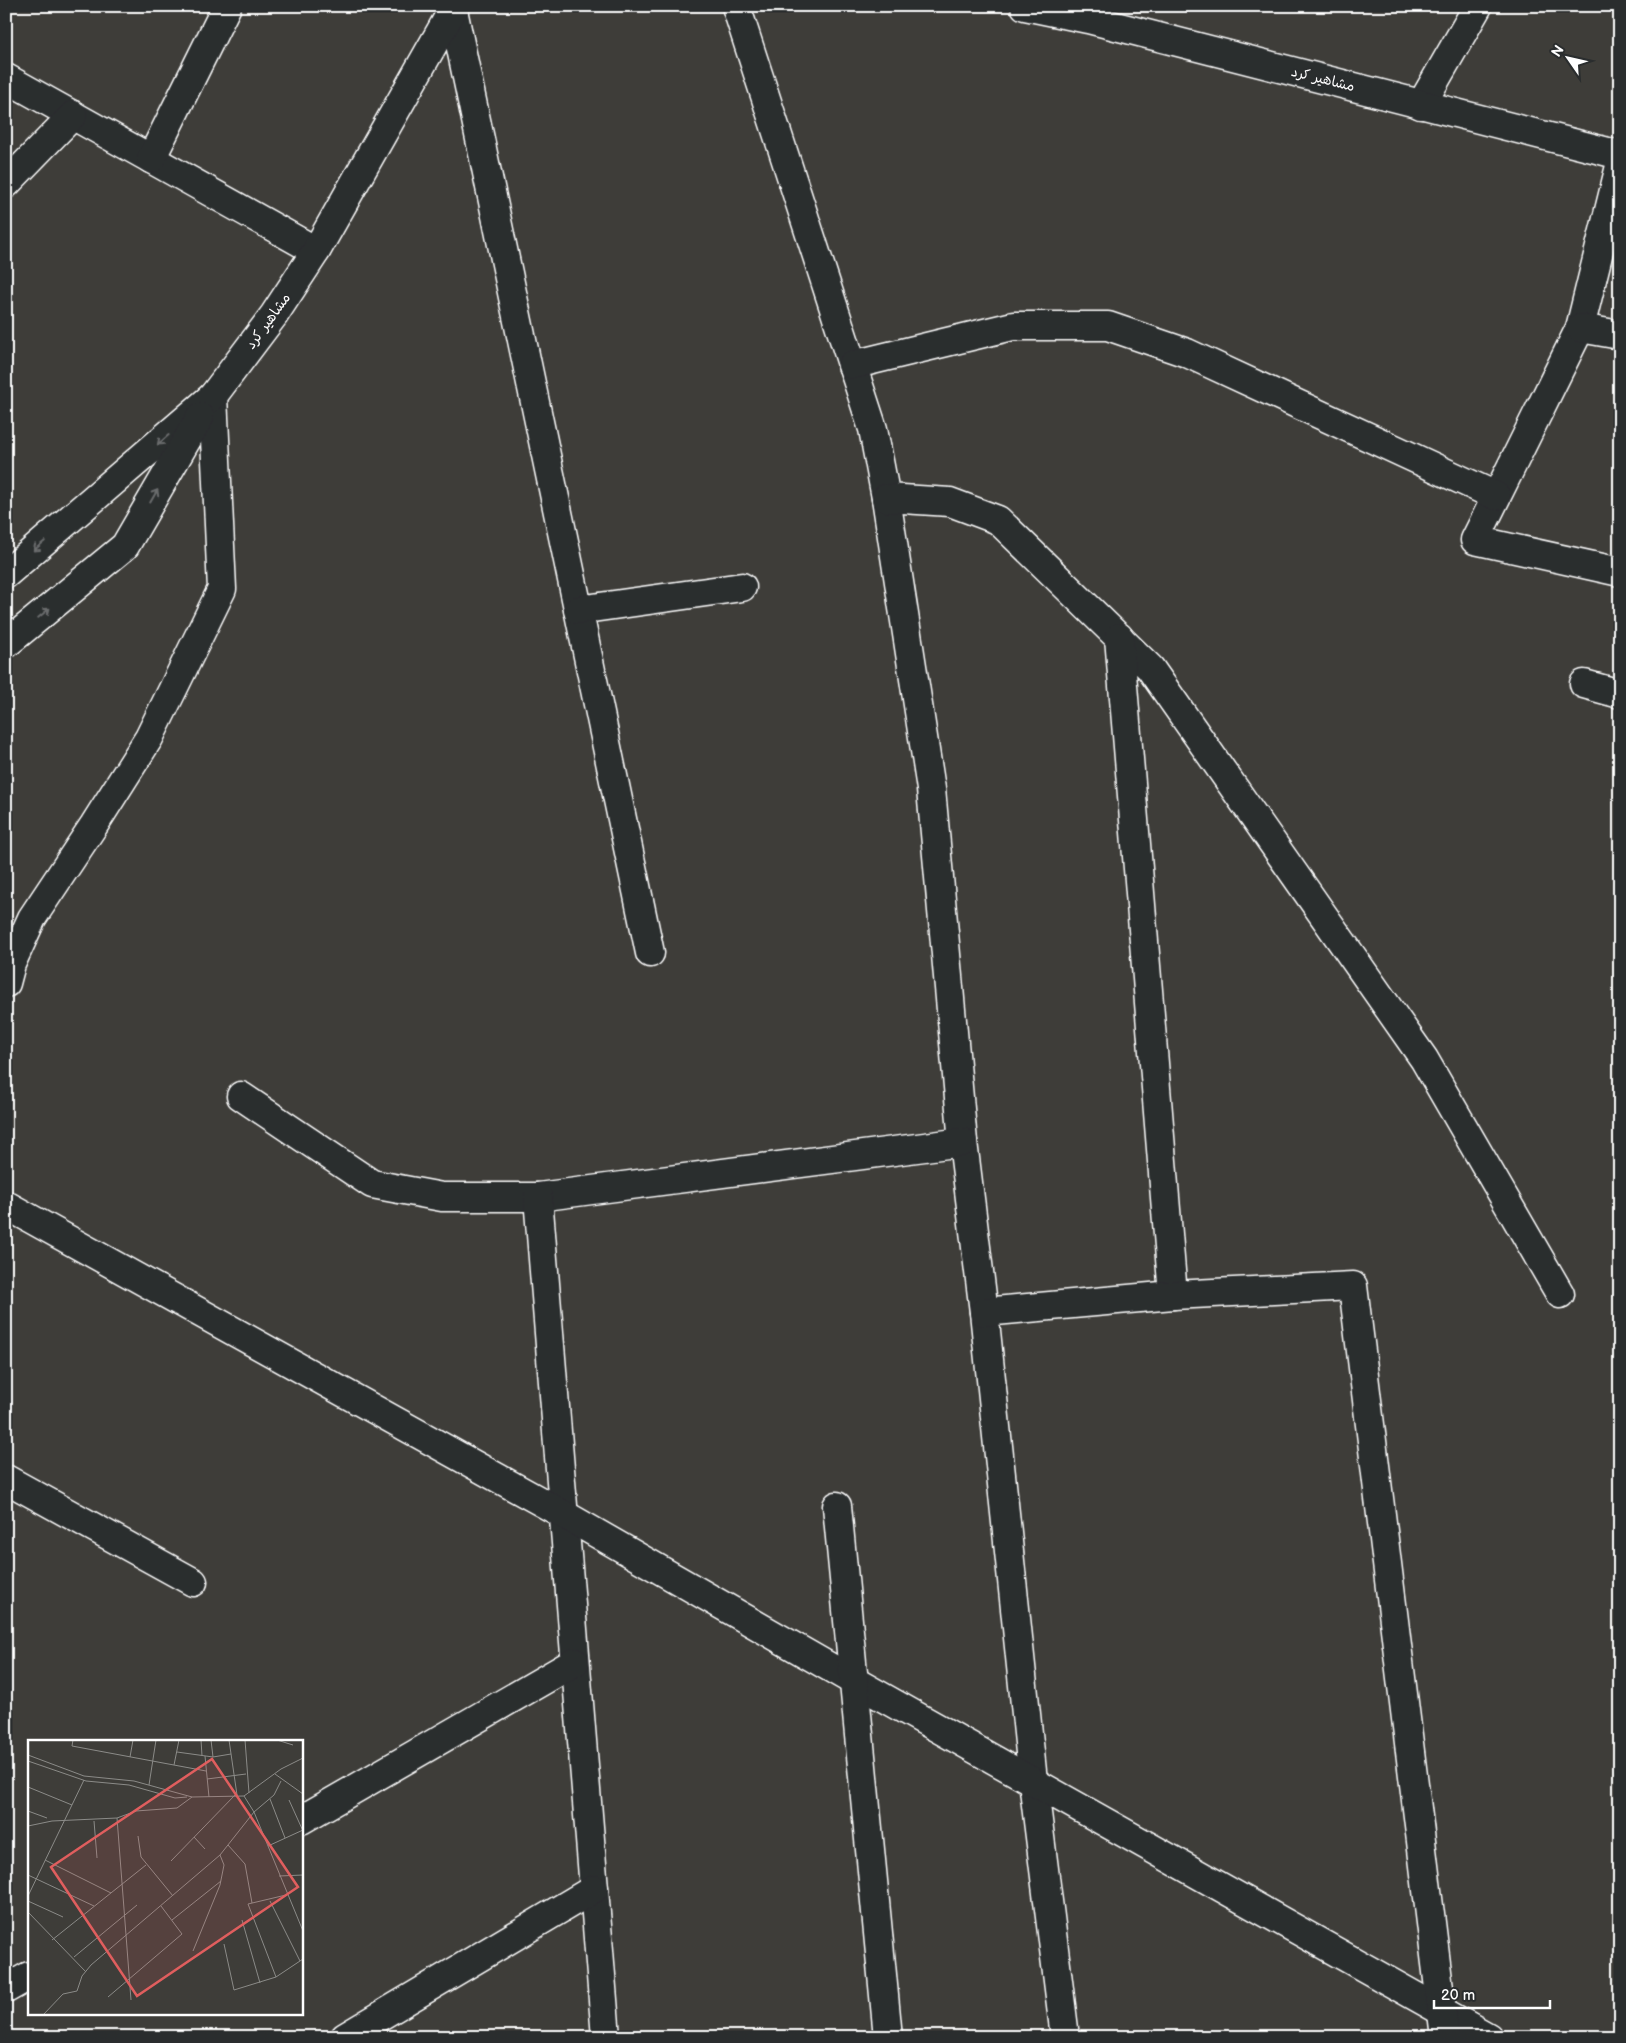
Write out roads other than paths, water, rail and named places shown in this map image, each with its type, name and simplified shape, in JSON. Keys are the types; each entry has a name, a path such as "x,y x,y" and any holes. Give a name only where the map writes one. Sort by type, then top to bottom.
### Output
{"street":[{"path":"151,159 227,6"},
{"path":"736,6 873,430 886,498 931,789 963,1142 984,1312 1033,1781 1065,2037"},
{"name":"مشاهیر کرد","path":"1025,6 1089,13 1421,105 1620,155"},
{"path":"1421,105 1478,6"},
{"path":"454,8 650,954"},
{"name":"مشاهیر کرد","path":"6,574 213,396 274,315 316,251 454,8"},
{"path":"6,78 316,251"},
{"path":"6,184 73,116"},
{"path":"1620,166 1580,328 1475,540 1620,572"},
{"path":"852,365 1013,326 1108,326 1187,353 1496,496"},
{"path":"1580,328 1620,335"},
{"path":"6,644 125,546 213,396"},
{"path":"6,983 11,964 32,918 149,738 222,589 213,396"},
{"path":"886,498 950,502 998,520 1150,668 1424,1059 1560,1294"},
{"path":"578,610 742,587"},
{"path":"1119,637 1173,1295"},
{"path":"1584,684 1620,694"},
{"path":"241,1096 372,1184 442,1197 538,1197 963,1142"},
{"path":"538,1197 606,2037"},
{"path":"6,1205 563,1514 852,1680 1033,1781 1444,2024 1488,2037"},
{"path":"984,1312 1173,1295 1353,1286 1444,2024"},
{"path":"6,1480 193,1582"},
{"path":"837,1506 852,1680 888,2037"},
{"path":"302,1819 575,1662"},
{"path":"345,2037 594,1889"},
{"path":"6,1989 28,1977"}]}
